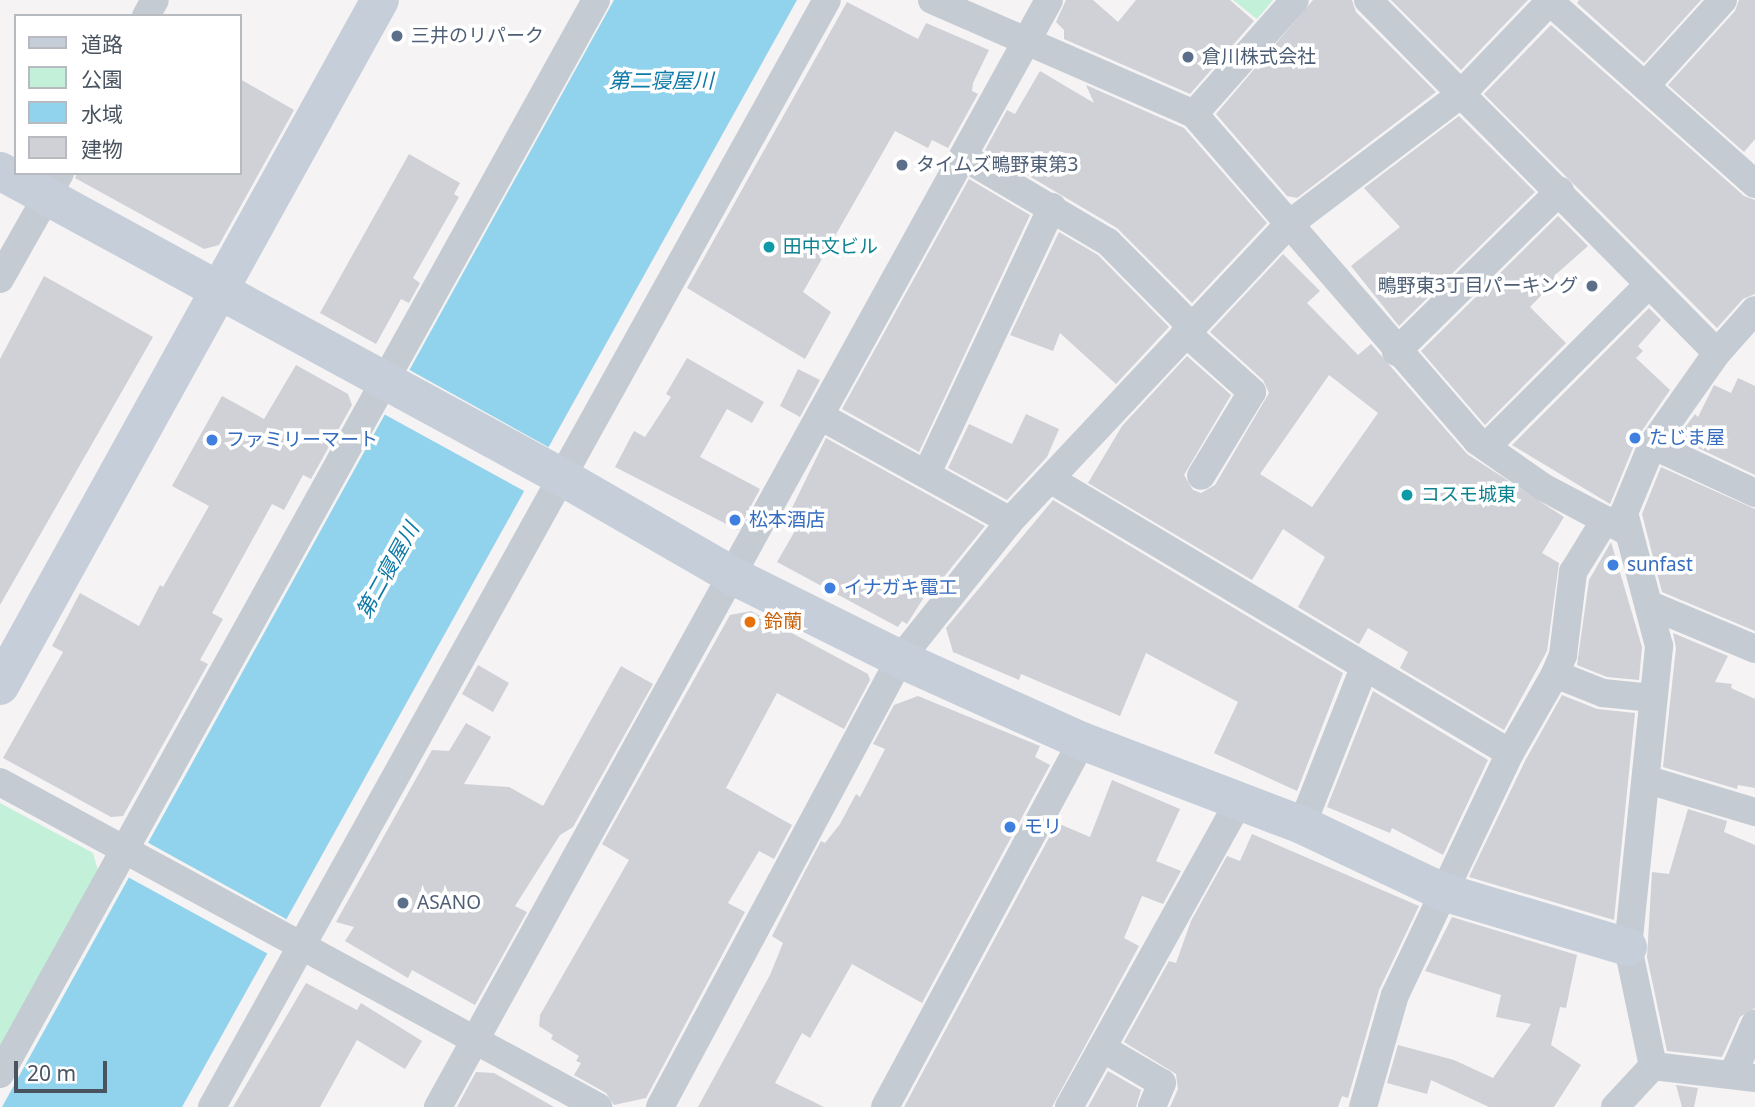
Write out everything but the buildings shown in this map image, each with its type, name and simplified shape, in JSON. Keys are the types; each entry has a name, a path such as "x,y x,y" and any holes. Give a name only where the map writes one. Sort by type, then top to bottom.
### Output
{"street":[{"path":"0,686 380,0"},
{"path":"0,1074 128,853 390,385 596,0"},
{"path":"212,1107 290,940 552,471 827,0"},
{"path":"932,0 1194,114 1396,352 1487,446 1543,487 1616,526 1650,605 1658,646 1648,780 1628,947 1653,1066"},
{"path":"438,1107 735,577 820,416 1049,0"},
{"path":"1194,114 1295,0"},
{"path":"1368,0 1717,353"},
{"path":"1645,86 1723,0"},
{"path":"660,1107 900,659 1010,521 1187,329 1288,225 1461,94 1550,1 1645,86 1750,169"},
{"path":"964,157 1052,206 1108,242 1187,329 1251,392 1201,476"},
{"path":"15,175 53,185 217,291 552,471 735,577 900,659 1082,741 1302,825 1443,892 1628,947"},
{"path":"0,279 53,185"},
{"path":"1396,352 1559,191"},
{"path":"927,473 1052,206"},
{"path":"1487,446 1648,285"},
{"path":"1363,1107 1395,995 1510,753 1563,655 1573,572 1616,526 1653,445 1717,353 1755,311"},
{"path":"820,416 1010,521"},
{"path":"1653,445 1755,493"},
{"path":"1050,479 1510,753"},
{"path":"1650,605 1755,649"},
{"path":"1302,825 1364,668"},
{"path":"1555,674 1603,692 1653,698"},
{"path":"885,1107 1082,741"},
{"path":"1648,780 1755,812"},
{"path":"0,782 476,1038 598,1107"},
{"path":"1069,1107 1239,801"},
{"path":"1653,1066 1744,1076 1755,1024"},
{"path":"1102,1048 1162,1083 1152,1107"},
{"path":"1615,1107 1653,1066"}],"green space":[{"path":"1233,0 1273,0 1257,19"},
{"path":"0,803 93,853 98,871 0,1046"}],"water":[{"name":"第二寝屋川","path":"614,0 797,0 182,1107 2,1107"}],"pier":[{"path":"406,368 550,448 526,492 382,413"},
{"path":"145,841 288,920 270,955 126,876"}],"place":[{"name":"三井のリパーク","path":"397,36"},
{"name":"倉川株式会社","path":"1188,57"},
{"name":"タイムズ鴫野東第3","path":"902,165"},
{"name":"田中文ビル","path":"769,247"},
{"name":"鴫野東3丁目パーキング","path":"1592,286"},
{"name":"たじま屋","path":"1635,438"},
{"name":"ファミリーマート","path":"212,440"},
{"name":"コスモ城東","path":"1407,495"},
{"name":"松本酒店","path":"735,520"},
{"name":"sunfast","path":"1613,565"},
{"name":"イナガキ電工","path":"830,588"},
{"name":"鈴蘭","path":"750,622"},
{"name":"モリ","path":"1010,827"},
{"name":"ASANO","path":"403,903"}]}
